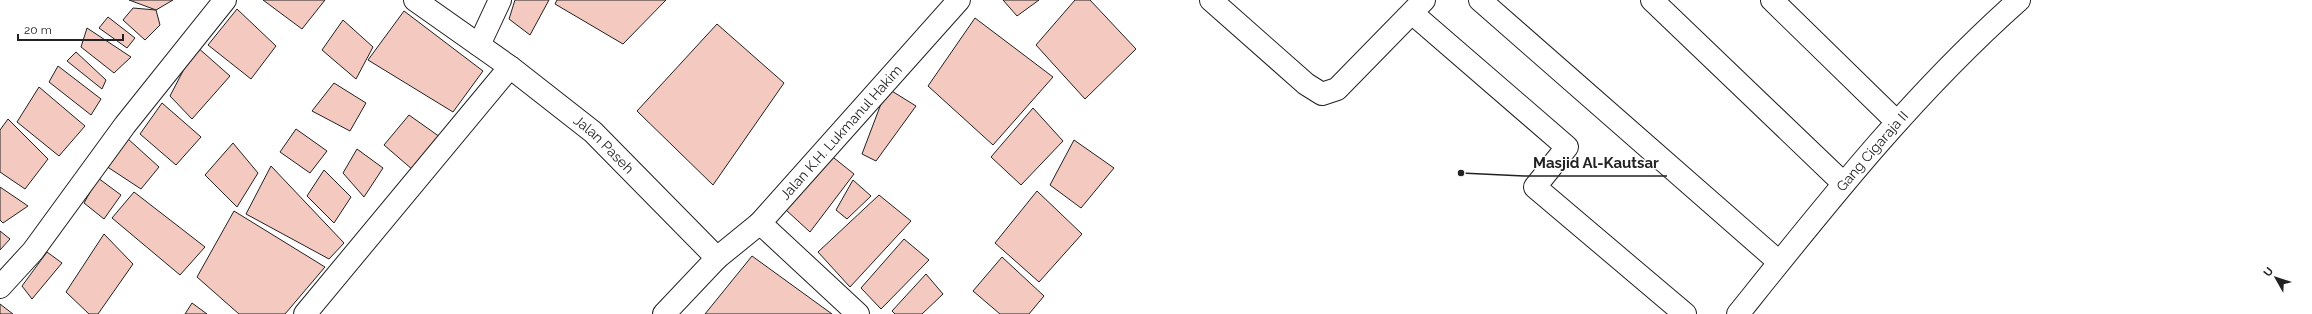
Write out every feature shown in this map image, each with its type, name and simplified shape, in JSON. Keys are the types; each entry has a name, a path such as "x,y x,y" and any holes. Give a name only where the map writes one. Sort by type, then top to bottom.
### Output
{"street":[{"path":"0,287 33,251 125,125 225,0"},
{"name":"Jalan Paseh","path":"415,0 510,67 593,132 717,258"},
{"path":"479,45 500,0"},
{"name":"Jalan K.H. Lukmanul Hakim","path":"717,258 760,223 959,0"},
{"path":"1211,0 1306,84 1322,94 1337,89 1418,6 1567,147 1535,187 1685,314"},
{"path":"1480,0 1779,262"},
{"path":"1652,0 1843,183"},
{"path":"1772,0 1897,122"},
{"name":"Gang Cigaraja II","path":"1738,314 1843,183 1936,78 2019,0"},
{"path":"305,314 510,67"},
{"path":"760,223 858,314"},
{"path":"664,314 717,258"}],"building":[{"path":"129,0 173,0 156,10"},
{"path":"263,0 325,0 302,29"},
{"path":"515,0 549,0 530,35 509,19"},
{"path":"557,0 666,0 623,44 555,4"},
{"path":"1003,0 1039,0 1017,16"},
{"path":"1075,0 1090,0 1136,49 1085,99 1036,45"},
{"path":"133,8 156,10 160,25 145,40 123,20"},
{"path":"237,9 276,46 251,79 208,45"},
{"path":"404,11 483,71 453,112 368,60"},
{"path":"108,17 135,38 127,48 99,28"},
{"path":"975,18 1053,77 993,145 928,86"},
{"path":"343,20 373,47 356,79 322,50"},
{"path":"717,24 784,83 713,185 637,111"},
{"path":"87,28 131,57 114,73 81,47"},
{"path":"196,46 230,76 192,119 170,96"},
{"path":"76,52 106,80 102,89 67,61"},
{"path":"58,66 101,99 91,115 49,82"},
{"path":"334,83 366,103 350,131 312,111"},
{"path":"39,87 85,126 59,156 17,122"},
{"path":"887,88 916,106 876,161 862,154"},
{"path":"162,103 201,137 176,165 140,134"},
{"path":"1033,108 1063,141 1021,185 991,157"},
{"path":"409,115 440,137 413,170 384,145"},
{"path":"8,119 48,159 25,189 0,172 0,130"},
{"path":"296,129 327,151 310,173 280,152"},
{"path":"127,138 159,167 141,189 106,166"},
{"path":"1074,140 1114,168 1081,208 1050,185"},
{"path":"233,143 258,173 237,207 205,175"},
{"path":"357,149 383,168 364,197 343,173"},
{"path":"824,150 854,174 810,232 786,210"},
{"path":"271,166 344,243 329,259 246,214"},
{"path":"324,170 351,197 334,223 307,196"},
{"path":"98,178 121,195 104,219 84,203"},
{"path":"853,180 871,196 847,219 836,210"},
{"path":"0,187 28,206 3,223 0,220"},
{"path":"1037,191 1082,234 1039,282 995,243"},
{"path":"134,192 205,247 180,275 112,218"},
{"path":"879,195 911,221 850,287 818,252"},
{"path":"234,211 325,267 285,314 239,314 197,277"},
{"path":"0,231 10,239 0,250"},
{"path":"104,234 133,264 98,314 89,314 66,292"},
{"path":"904,239 929,260 881,309 861,288"},
{"path":"47,252 62,263 32,299 22,286"},
{"path":"752,256 832,314 705,314"},
{"path":"1002,257 1044,296 1029,314 1000,314 973,291"},
{"path":"926,274 943,294 922,314 895,314 892,311"},
{"path":"192,303 207,314 185,314"},
{"path":"0,304 13,314 0,314"}],"place":[{"name":"Masjid Al-Kautsar","path":"1461,173"}]}
